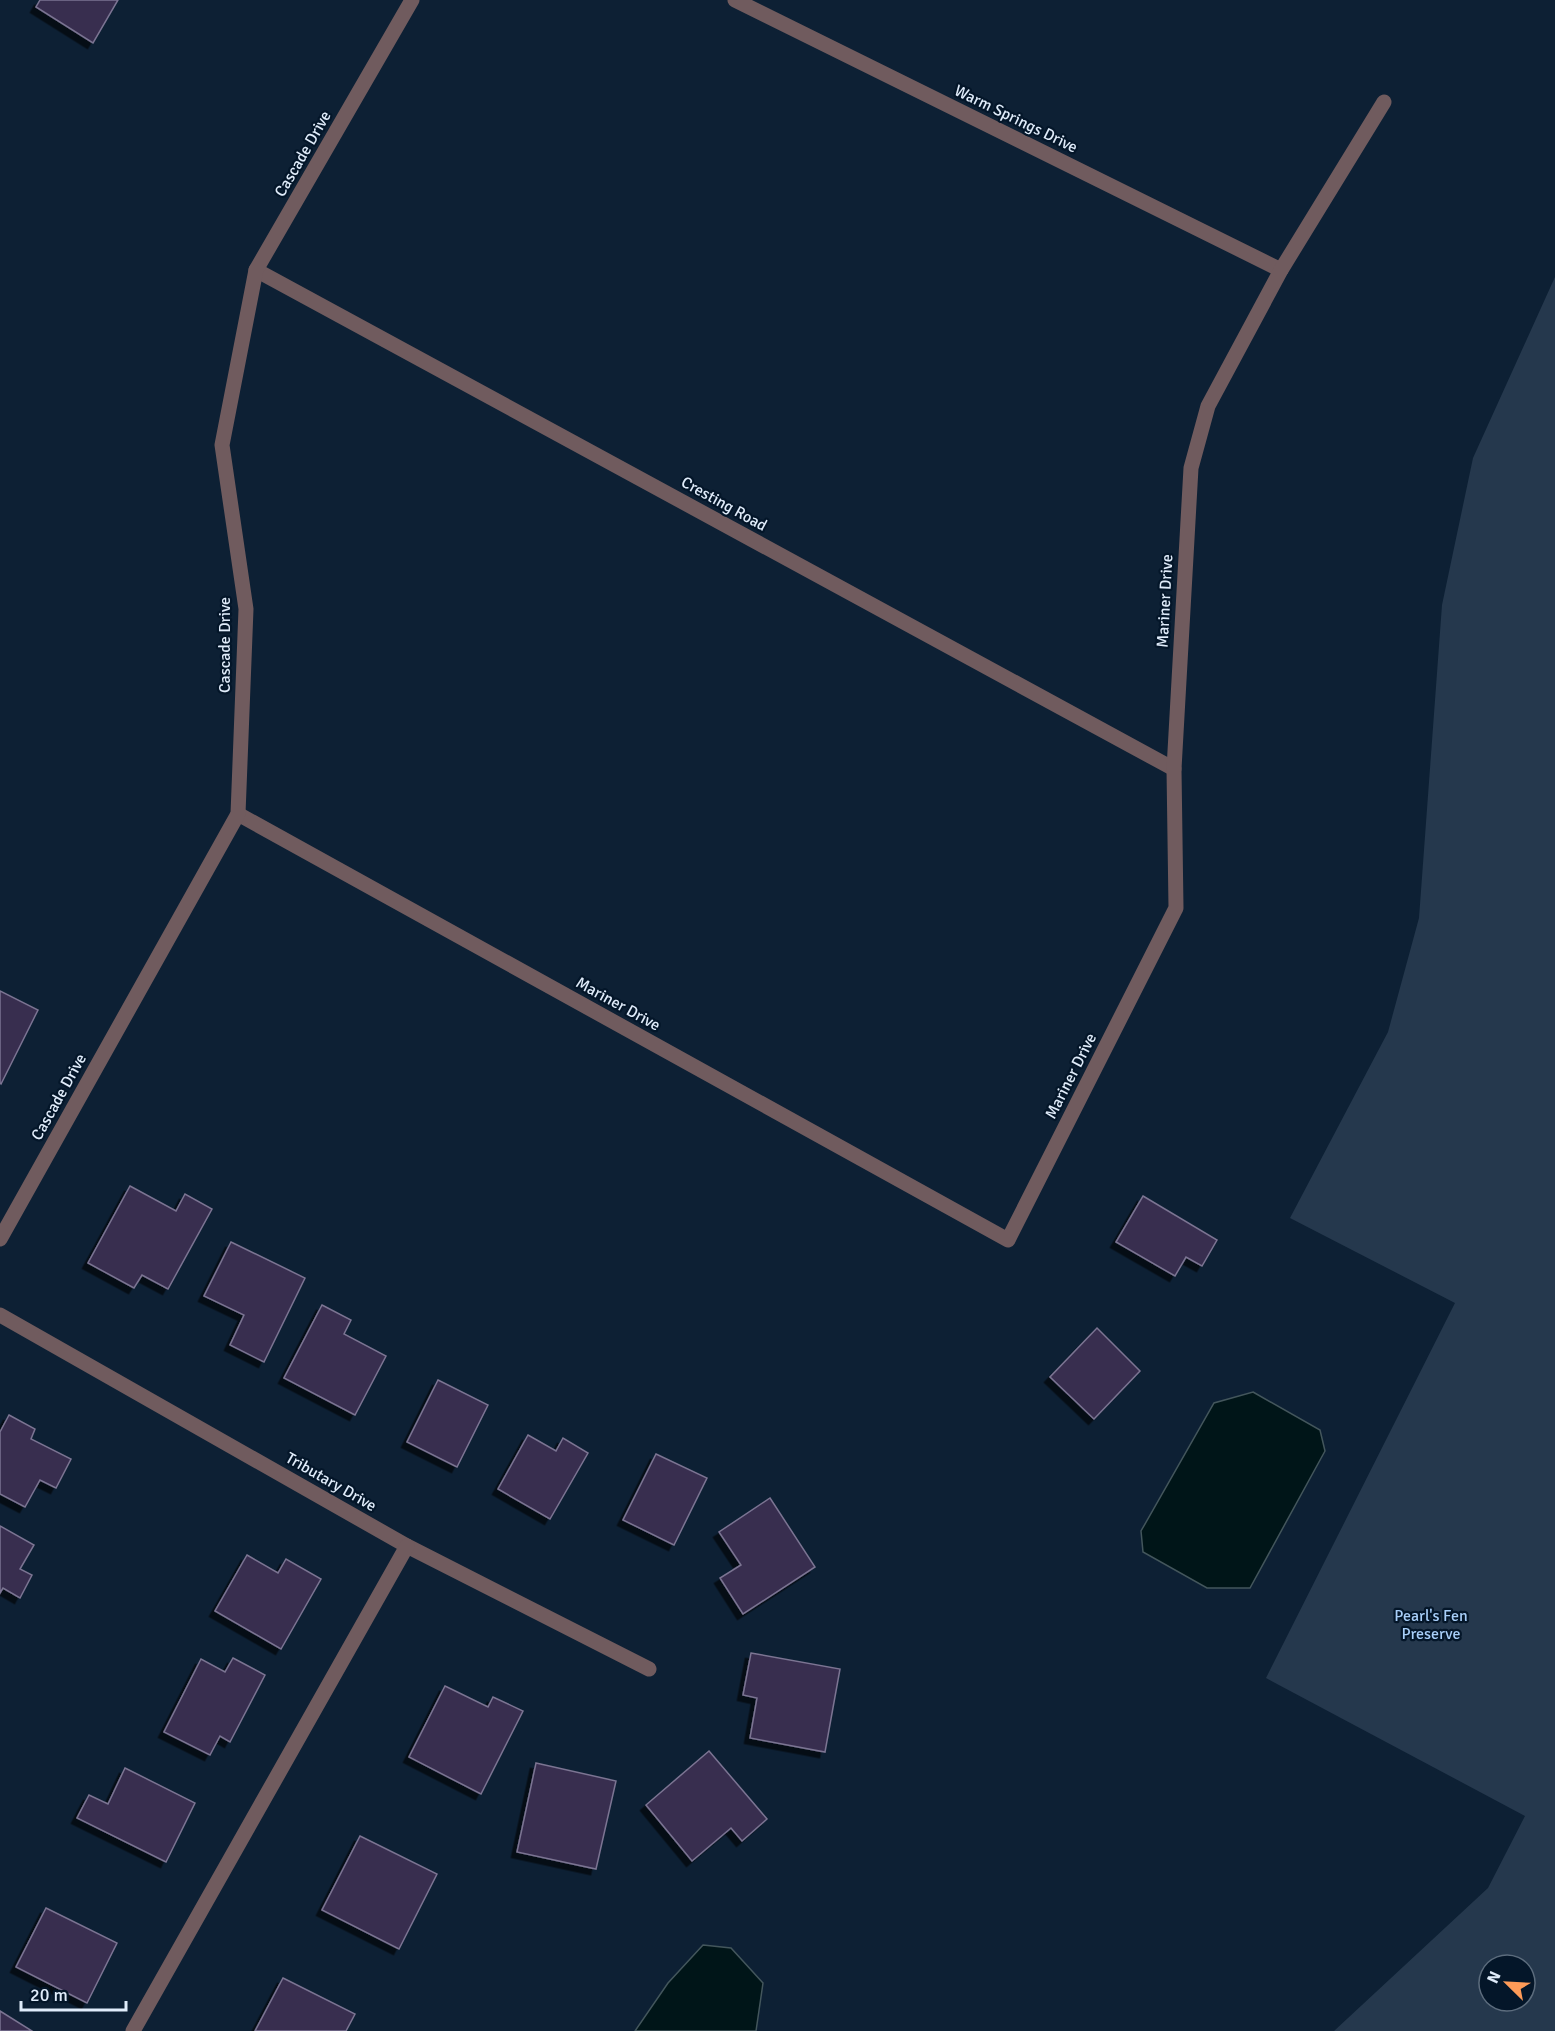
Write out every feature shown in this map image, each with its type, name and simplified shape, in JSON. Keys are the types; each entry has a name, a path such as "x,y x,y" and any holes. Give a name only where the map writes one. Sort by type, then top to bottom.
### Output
{"street":[{"name":"Cascade Drive","path":"0,1239 238,814 246,609 222,445 256,270 412,0"},
{"name":"Warm Springs Drive","path":"735,0 1281,270"},
{"name":"Mariner Drive","path":"238,814 1008,1240 1176,908 1174,769 1191,468 1208,406 1281,270 1384,102"},
{"name":"Cresting Road","path":"256,270 1174,769"},
{"name":"Tributary Drive","path":"0,1315 407,1546 649,1669"},
{"path":"133,2031 407,1546"}],"green space":[{"name":"Pearl's Fen Preserve","path":"1555,277 1555,2031 1334,2031 1488,1888 1525,1816 1266,1678 1455,1303 1290,1218 1388,1032 1419,918 1442,605 1473,458"}],"shaded area":[{"path":"1253,1392 1320,1430 1325,1451 1250,1588 1207,1588 1143,1552 1141,1531 1214,1403"},
{"path":"703,1945 731,1948 763,1983 756,2031 635,2031 668,1983"}],"building":[{"path":"40,0 118,0 93,43 36,7"},
{"path":"0,991 38,1010 1,1084 0,1083"},
{"path":"130,1186 176,1211 185,1194 212,1209 168,1289 142,1275 134,1288 88,1263"},
{"path":"1143,1196 1217,1240 1202,1266 1186,1257 1175,1276 1116,1242"},
{"path":"231,1242 305,1278 264,1362 230,1345 244,1315 204,1296"},
{"path":"322,1305 351,1320 344,1334 386,1356 355,1415 284,1378"},
{"path":"1097,1328 1140,1371 1094,1419 1050,1377"},
{"path":"438,1380 488,1405 457,1467 407,1442"},
{"path":"9,1415 35,1429 31,1439 71,1459 56,1488 40,1480 25,1507 0,1494 0,1432"},
{"path":"528,1435 556,1451 563,1438 588,1453 550,1519 498,1489"},
{"path":"656,1454 707,1478 674,1545 623,1520"},
{"path":"770,1498 815,1567 743,1614 720,1578 741,1565 719,1532"},
{"path":"0,1526 34,1545 20,1569 32,1575 20,1598 3,1588 0,1593"},
{"path":"247,1555 278,1573 286,1559 321,1579 281,1649 215,1611"},
{"path":"751,1653 840,1669 825,1752 750,1738 757,1698 743,1695"},
{"path":"233,1658 265,1675 230,1742 220,1736 210,1755 164,1732 201,1659 225,1672"},
{"path":"445,1686 488,1707 493,1697 523,1711 481,1794 409,1757"},
{"path":"709,1751 767,1819 742,1841 731,1828 692,1861 646,1805"},
{"path":"536,1763 616,1781 596,1869 517,1852"},
{"path":"125,1768 195,1803 166,1862 77,1818 89,1795 108,1804"},
{"path":"360,1836 437,1874 399,1949 322,1910"},
{"path":"46,1908 117,1943 87,2003 16,1967"},
{"path":"283,1978 355,2014 346,2031 255,2031"},
{"path":"0,2011 32,2031 0,2031"}]}
